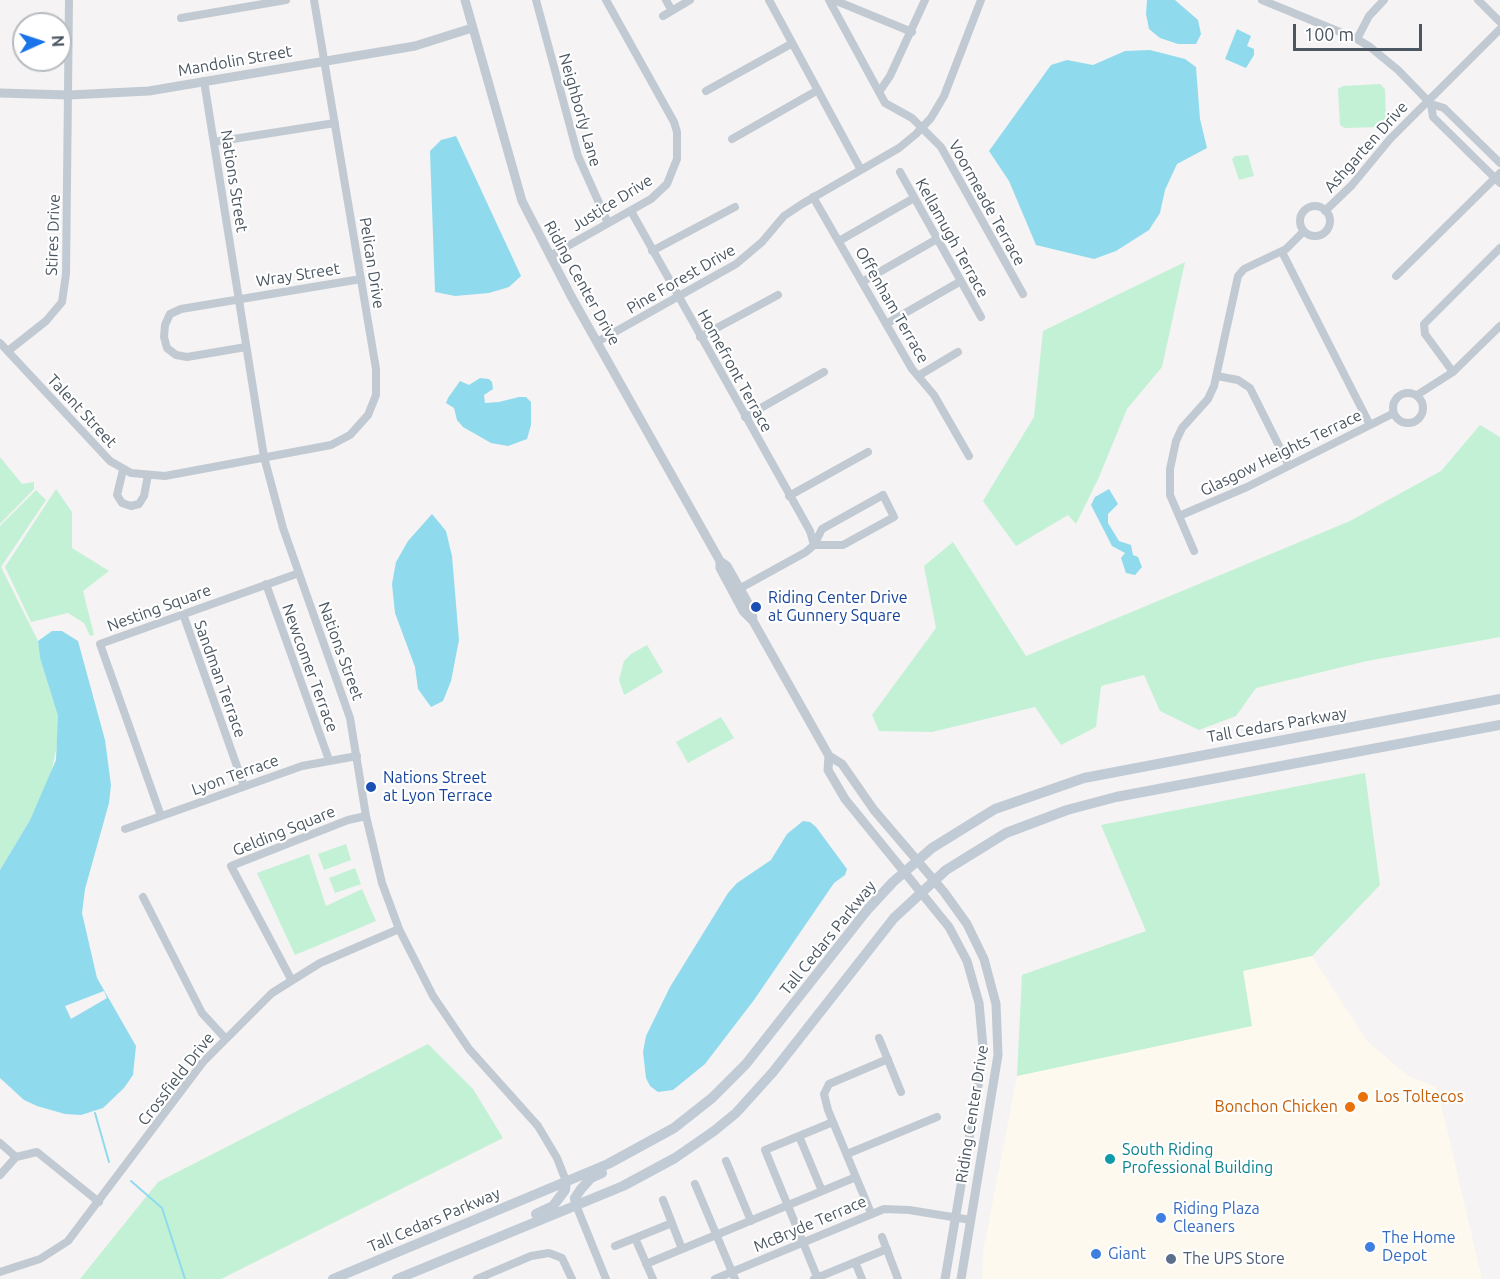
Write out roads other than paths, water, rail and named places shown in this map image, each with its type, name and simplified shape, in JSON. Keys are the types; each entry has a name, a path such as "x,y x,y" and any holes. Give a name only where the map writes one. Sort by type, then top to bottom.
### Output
{"main road":[{"name":"Tall Cedars Parkway","path":"333,1279 633,1152 674,1128 728,1084 868,909 903,872 954,832 995,809 1084,778 1500,699"},
{"path":"397,1279 654,1170 696,1144 736,1113 773,1072 894,918 935,880 1006,833 1067,810 1139,792 1500,725"},
{"path":"576,1205 575,1198 587,1182 626,1163 633,1152"},
{"path":"514,1230 521,1220 553,1206 565,1190 566,1181"}],"street":[{"name":"Stires Drive","path":"8,351 46,321 63,302 66,274 69,0"},
{"path":"181,18 286,0"},
{"name":"Pelican Drive","path":"264,457 331,446 350,435 368,415 376,395 376,369 314,0"},
{"name":"Riding Center Drive","path":"465,0 522,201 597,342 720,561 727,566 738,590 753,613 753,621"},
{"name":"Neighborly Lane","path":"536,0 578,156 608,223"},
{"name":"Justice Drive","path":"550,256 651,199 667,184 677,159 677,132 665,103 606,0"},
{"path":"666,0 672,11"},
{"path":"663,16 690,0"},
{"path":"769,0 861,170"},
{"name":"Voormeade Terrace","path":"829,0 879,92 890,107 908,115 941,147 1023,294"},
{"path":"834,0 912,32"},
{"path":"879,92 890,76 925,0"},
{"path":"1262,0 1275,2 1357,39 1384,57 1429,102 1444,108 1500,163"},
{"path":"1357,39 1369,16 1384,0"},
{"path":"1478,0 1500,22"},
{"name":"Pine Forest Drive","path":"597,342 746,257 784,216 813,196 899,147 923,128 944,96 978,1"},
{"name":"Mandolin Street","path":"0,93 69,95 149,91 415,46 472,28"},
{"name":"Ashgarten Drive","path":"1325,211 1500,29"},
{"path":"706,91 791,44"},
{"name":"Nations Street","path":"204,81 264,457 276,509 350,718 366,816 382,883 399,929 416,965 450,1023 487,1071 538,1126 557,1158 566,1181"},
{"path":"732,138 818,90"},
{"path":"1396,276 1498,178 1433,117 1429,102"},
{"path":"214,142 335,123"},
{"name":"Kellamugh Terrace","path":"900,171 981,317"},
{"name":"Offenham Terrace","path":"813,196 886,324 918,376 934,395 969,456"},
{"path":"839,241 914,198"},
{"path":"652,251 735,207"},
{"name":"Ashgarten Drive","path":"1314,207 1325,211 1329,223 1323,233 1316,236 1304,231 1300,224 1303,212 1314,207"},
{"name":"Homefront Terrace","path":"631,211 810,531 814,545"},
{"path":"1194,551 1170,488 1176,441 1182,428 1208,399 1217,376 1238,276 1244,269 1282,252 1304,231"},
{"path":"862,282 937,238"},
{"path":"1453,372 1425,334 1424,324 1500,248"},
{"path":"1282,252 1370,425"},
{"name":"Wray Street","path":"246,348 188,357 176,355 167,348 164,337 170,314 181,309 239,298 361,279"},
{"path":"886,324 961,281"},
{"path":"700,337 778,295"},
{"path":"1417,395 1453,372 1500,326"},
{"name":"Talent Street","path":"0,342 110,461 123,470 165,476 264,457"},
{"path":"918,376 958,352"},
{"path":"745,417 824,372"},
{"path":"1217,376 1238,380 1250,388 1289,466"},
{"path":"1408,392 1417,395 1424,407 1418,420 1405,423 1398,419 1394,413 1394,402 1400,395 1408,392"},
{"name":"Glasgow Heights Terrace","path":"1179,516 1289,466 1394,413"},
{"path":"789,496 868,452"},
{"path":"123,470 117,495 122,503 131,506 139,504 144,496 148,475"},
{"path":"738,590 814,545 843,545 894,517 882,495 822,529 814,545"},
{"name":"Riding Center Drive","path":"720,561 720,568 743,611 753,621 829,756 842,764 874,810 935,880 976,940 984,959 996,1004 999,1041 997,1072 961,1279"},
{"name":"Nesting Square","path":"161,816 100,644 299,573"},
{"name":"Newcomer Terrace","path":"266,584 329,760"},
{"name":"Sandman Terrace","path":"183,614 244,786"},
{"name":"Lyon Terrace","path":"125,829 302,766 357,756"},
{"name":"Riding Center Drive","path":"829,756 828,770 845,799 903,872 938,909 959,943 974,981 982,1025 981,1068 945,1279"},
{"name":"Gelding Square","path":"291,979 231,866 348,820 366,816"},
{"path":"143,897 202,1013 225,1038"},
{"name":"Crossfield Drive","path":"0,1272 24,1266 54,1251 80,1228 192,1076 256,1006 291,979 320,963 399,929"},
{"path":"879,1038 902,1092"},
{"path":"871,1214 824,1097 829,1084 888,1059"},
{"path":"847,1154 937,1118"},
{"path":"833,1122 765,1150 816,1279 887,1249"},
{"path":"799,1136 822,1191"},
{"path":"0,1143 16,1157"},
{"path":"0,1174 16,1157 37,1152 99,1202"},
{"path":"726,1161 751,1221"},
{"path":"646,1264 856,1177"},
{"path":"695,1184 734,1275"},
{"path":"663,1200 682,1248"},
{"path":"576,1205 606,1279"},
{"name":"McBryde Terrace","path":"715,1279 734,1275 802,1242 871,1214 900,1209 970,1220"},
{"path":"615,1246 672,1223"},
{"path":"882,1237 898,1279"},
{"path":"635,1238 653,1279"},
{"path":"477,1279 531,1256 549,1253 562,1258 572,1279"},
{"path":"855,1262 862,1279"}],"water":[{"path":"1147,0 1175,0 1198,20 1201,34 1196,44 1178,44 1160,38 1149,29 1146,14"},
{"path":"1237,29 1251,36 1247,46 1254,49 1254,55 1246,68 1225,59"},
{"path":"1150,50 1185,59 1196,67 1200,119 1207,148 1177,164 1165,190 1160,213 1149,230 1116,251 1094,259 1036,245 1009,181 989,151 1051,65 1067,60 1093,65 1125,51"},
{"path":"456,136 521,276 509,287 489,293 455,296 435,292 430,151 441,140"},
{"path":"480,378 489,379 492,382 493,389 484,395 485,403 519,397 526,397 531,402 531,425 527,439 508,446 491,443 463,427 457,420 454,408 446,403 448,398 460,381 469,385"},
{"path":"1109,489 1118,504 1108,514 1108,523 1119,541 1131,545 1133,555 1138,557 1142,567 1135,575 1126,573 1121,558 1125,553 1112,546 1091,505 1095,497"},
{"path":"432,514 446,531 452,556 459,640 451,681 443,701 431,707 418,689 415,667 395,613 392,584 396,562 408,541"},
{"path":"52,631 62,631 78,641 105,740 111,785 109,803 85,889 82,913 97,978 136,1046 133,1075 124,1088 103,1108 81,1115 65,1114 37,1106 24,1100 0,1078 0,870 30,820 56,760 58,716 40,658 38,641"},
{"path":"803,821 810,822 816,827 847,869 845,875 834,883 754,1000 705,1064 673,1090 658,1092 650,1086 646,1078 643,1052 646,1036 670,987 728,893 737,883 771,860 787,834"}],"waterway":[{"path":"95,1113 109,1162"},
{"path":"131,1181 162,1208 185,1279"}],"place":[{"name":"Riding Center Drive at Gunnery Square","path":"756,607"},
{"name":"Nations Street at Lyon Terrace","path":"371,787"},
{"name":"Los Toltecos","path":"1363,1097"},
{"name":"Bonchon Chicken","path":"1350,1107"},
{"name":"South Riding Professional Building","path":"1110,1159"},
{"name":"Riding Plaza Cleaners","path":"1161,1218"},
{"name":"The Home Depot","path":"1370,1247"},
{"name":"Giant","path":"1096,1254"},
{"name":"The UPS Store","path":"1171,1259"}]}
